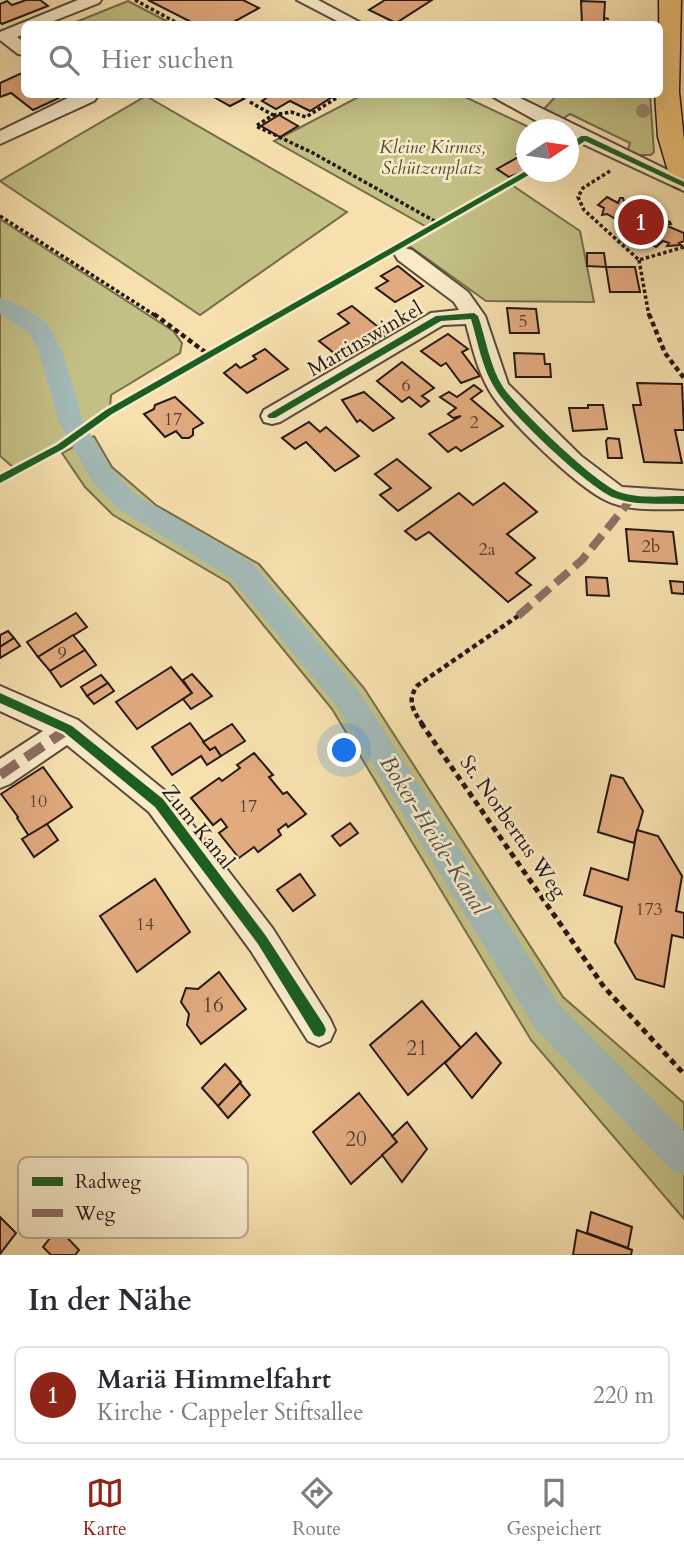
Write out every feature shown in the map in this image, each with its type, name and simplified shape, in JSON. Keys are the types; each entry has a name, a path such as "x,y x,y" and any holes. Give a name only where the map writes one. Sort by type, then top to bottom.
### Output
{"main road":[{"path":"674,5 667,100 670,138 684,183"}],"street":[{"path":"38,21 70,4 93,0"},
{"path":"305,0 349,21"},
{"path":"324,9 341,0"},
{"path":"2,34 21,28"},
{"path":"2,34 21,48"},
{"path":"0,138 83,98"},
{"path":"505,98 546,119"},
{"path":"579,135 684,183"},
{"name":"Martinswinkel","path":"405,255 461,297 474,316 491,372 501,391 597,483 612,494 632,498 684,500"},
{"name":"Martinswinkel","path":"272,416 439,318 474,316"},
{"name":"Zum Kanal","path":"0,698 68,729 159,803 262,940 319,1030"},
{"path":"0,775 68,729"}],"path":[{"path":"135,0 174,21"},
{"path":"337,98 306,117 291,112 273,115 256,126 313,153 438,223"},
{"path":"250,102 273,115"},
{"path":"629,160 583,188 578,197 584,209 639,260 651,322 663,352 684,378"},
{"path":"0,216 180,331 209,355"},
{"path":"639,260 652,260 664,251 680,250 684,247"}],"green space":[{"path":"128,1 166,21 78,21"},
{"path":"143,98 149,98 347,212 200,315 0,181"},
{"name":"Kleine Kirmes, Schützenplatz","path":"356,98 467,98 516,121 518,182 512,185 580,231 594,302 486,301 408,245 432,230 274,141"},
{"path":"554,98 650,98 654,152 651,155 633,155 627,152 630,143 570,114 559,119 542,111"},
{"path":"0,219 173,331 182,343 180,353 111,395 110,408 56,445 14,468 0,456"},
{"path":"94,436 112,467 156,505 259,564 364,688 563,997 684,1103 684,1219 531,1040 332,709 229,583 113,515 85,487 62,453"}],"building":[{"path":"26,0 40,0 48,6 2,24 0,22 0,4 7,1 12,5"},
{"path":"148,0 243,0 259,8 235,21 189,21"},
{"path":"385,0 432,0 399,21 392,21 369,10"},
{"path":"581,1 605,2 604,21 582,21"},
{"path":"21,73 21,98 59,98 33,110 11,93 0,97 0,83"},
{"path":"216,98 244,99 230,106"},
{"path":"266,98 331,98 310,111 290,101 276,109 262,101"},
{"path":"279,115 298,126 280,137 261,126"},
{"path":"516,158 516,175 509,177 497,169"},
{"path":"607,197 618,203 620,198 623,198 636,207 641,207 638,209 670,222 671,224 665,225 684,233 684,241 679,243 681,245 667,246 669,243 663,241 656,247 644,240 648,236 636,230 631,231 634,229 622,222 616,223 619,221 607,214 602,215 604,208 598,205"},
{"path":"587,253 604,253 606,267 587,266"},
{"path":"398,266 423,286 395,302 376,288 388,281 381,276"},
{"path":"606,267 635,267 640,292 610,292"},
{"path":"352,306 387,334 370,344 366,341 339,357 319,341 349,323 338,314"},
{"path":"507,308 536,309 539,333 510,333"},
{"path":"448,334 468,349 462,352 480,376 461,383 446,363 441,366 421,351"},
{"path":"265,349 288,369 247,393 224,373 236,364 240,368 256,359 253,356"},
{"path":"514,353 544,354 545,364 550,364 551,377 516,377"},
{"path":"402,362 434,388 422,396 429,401 421,407 409,397 402,402 377,381"},
{"path":"637,383 682,384 684,430 675,430 682,463 644,462 633,405 641,405"},
{"path":"474,385 482,391 471,399 503,426 461,451 456,447 448,452 429,434 461,416 453,418 448,414 456,408 440,397 449,392 457,397"},
{"path":"364,392 394,418 373,431 360,420 357,422 342,400"},
{"path":"175,397 203,423 193,429 193,435 189,438 182,438 176,431 165,437 144,414 154,409 155,405"},
{"path":"588,405 603,405 607,429 573,431 569,408 588,408"},
{"path":"309,422 320,432 326,427 359,456 335,471 306,442 295,449 282,438"},
{"path":"608,438 619,439 622,458 608,458"},
{"path":"397,459 431,488 398,511 380,495 391,488 375,474"},
{"path":"504,483 537,512 507,534 535,558 516,573 531,585 508,602 429,532 416,540 405,531 459,493 473,505"},
{"path":"626,529 673,532 677,564 629,561"},
{"path":"586,577 607,578 609,596 587,595"},
{"path":"670,581 684,582 684,594 672,593"},
{"path":"76,613 87,627 38,657 27,642"},
{"path":"8,631 14,638 0,647 0,635"},
{"path":"73,635 85,650 50,671 38,657"},
{"path":"14,638 20,646 0,658 0,647"},
{"path":"85,650 96,665 61,687 50,671"},
{"path":"171,667 192,693 137,729 116,702"},
{"path":"192,674 212,696 191,709 183,699 192,693 183,680"},
{"path":"101,675 108,683 87,696 81,687"},
{"path":"108,683 114,691 94,704 87,696"},
{"path":"190,723 210,750 215,747 221,756 207,765 201,756 172,775 152,747"},
{"path":"232,724 245,741 221,756 215,747 210,750 203,742"},
{"path":"254,753 273,775 269,777 283,794 287,792 306,814 288,827 286,824 278,830 281,835 258,852 254,847 239,858 219,833 227,827 221,819 213,825 191,798 219,778 222,781 240,768 237,765"},
{"path":"43,767 72,807 29,836 1,794"},
{"path":"611,775 623,778 643,811 634,843 598,832"},
{"path":"350,823 358,833 340,846 332,836"},
{"path":"47,824 58,840 34,857 22,839"},
{"path":"637,830 658,836 682,876 676,911 684,913 684,938 672,935 664,987 636,979 615,942 622,907 584,895 591,868 628,880"},
{"path":"300,874 315,895 293,911 277,890"},
{"path":"155,879 190,932 137,972 100,916"},
{"path":"219,972 246,1009 201,1044 187,1025 189,1014 181,1002 186,988 198,989"},
{"path":"422,1001 461,1048 408,1095 370,1045"},
{"path":"476,1033 501,1063 472,1098 445,1063"},
{"path":"225,1064 241,1082 218,1106 202,1088"},
{"path":"240,1083 250,1095 228,1118 218,1106"},
{"path":"359,1093 397,1142 351,1184 313,1132"},
{"path":"407,1122 427,1149 402,1182 382,1155 397,1142 392,1136"},
{"path":"591,1212 632,1227 628,1248 587,1233"},
{"path":"0,1217 16,1233 0,1254"},
{"path":"577,1230 632,1250 631,1255 573,1255"},
{"path":"50,1238 68,1238 79,1250 75,1255 51,1255 43,1247"}],"waterway":[{"name":"Boker-Heide-Kanal","path":"0,306 16,312 39,329 51,353 71,422 102,476 126,501 242,571 348,699 547,1016 684,1157"}],"marked path":[{"path":"518,616 582,560 632,498"},
{"path":"0,775 68,729"}],"cycle path":[{"path":"579,142 584,138 684,185"},
{"path":"0,479 60,447 109,412 516,180"},
{"path":"272,416 439,318 474,316 499,388 519,411 573,462 604,488 622,497 684,500"},
{"path":"0,698 68,729 159,803 262,940 319,1030"}],"place":[{"name":"Mariä Himmelfahrt","path":"641,222"}]}
